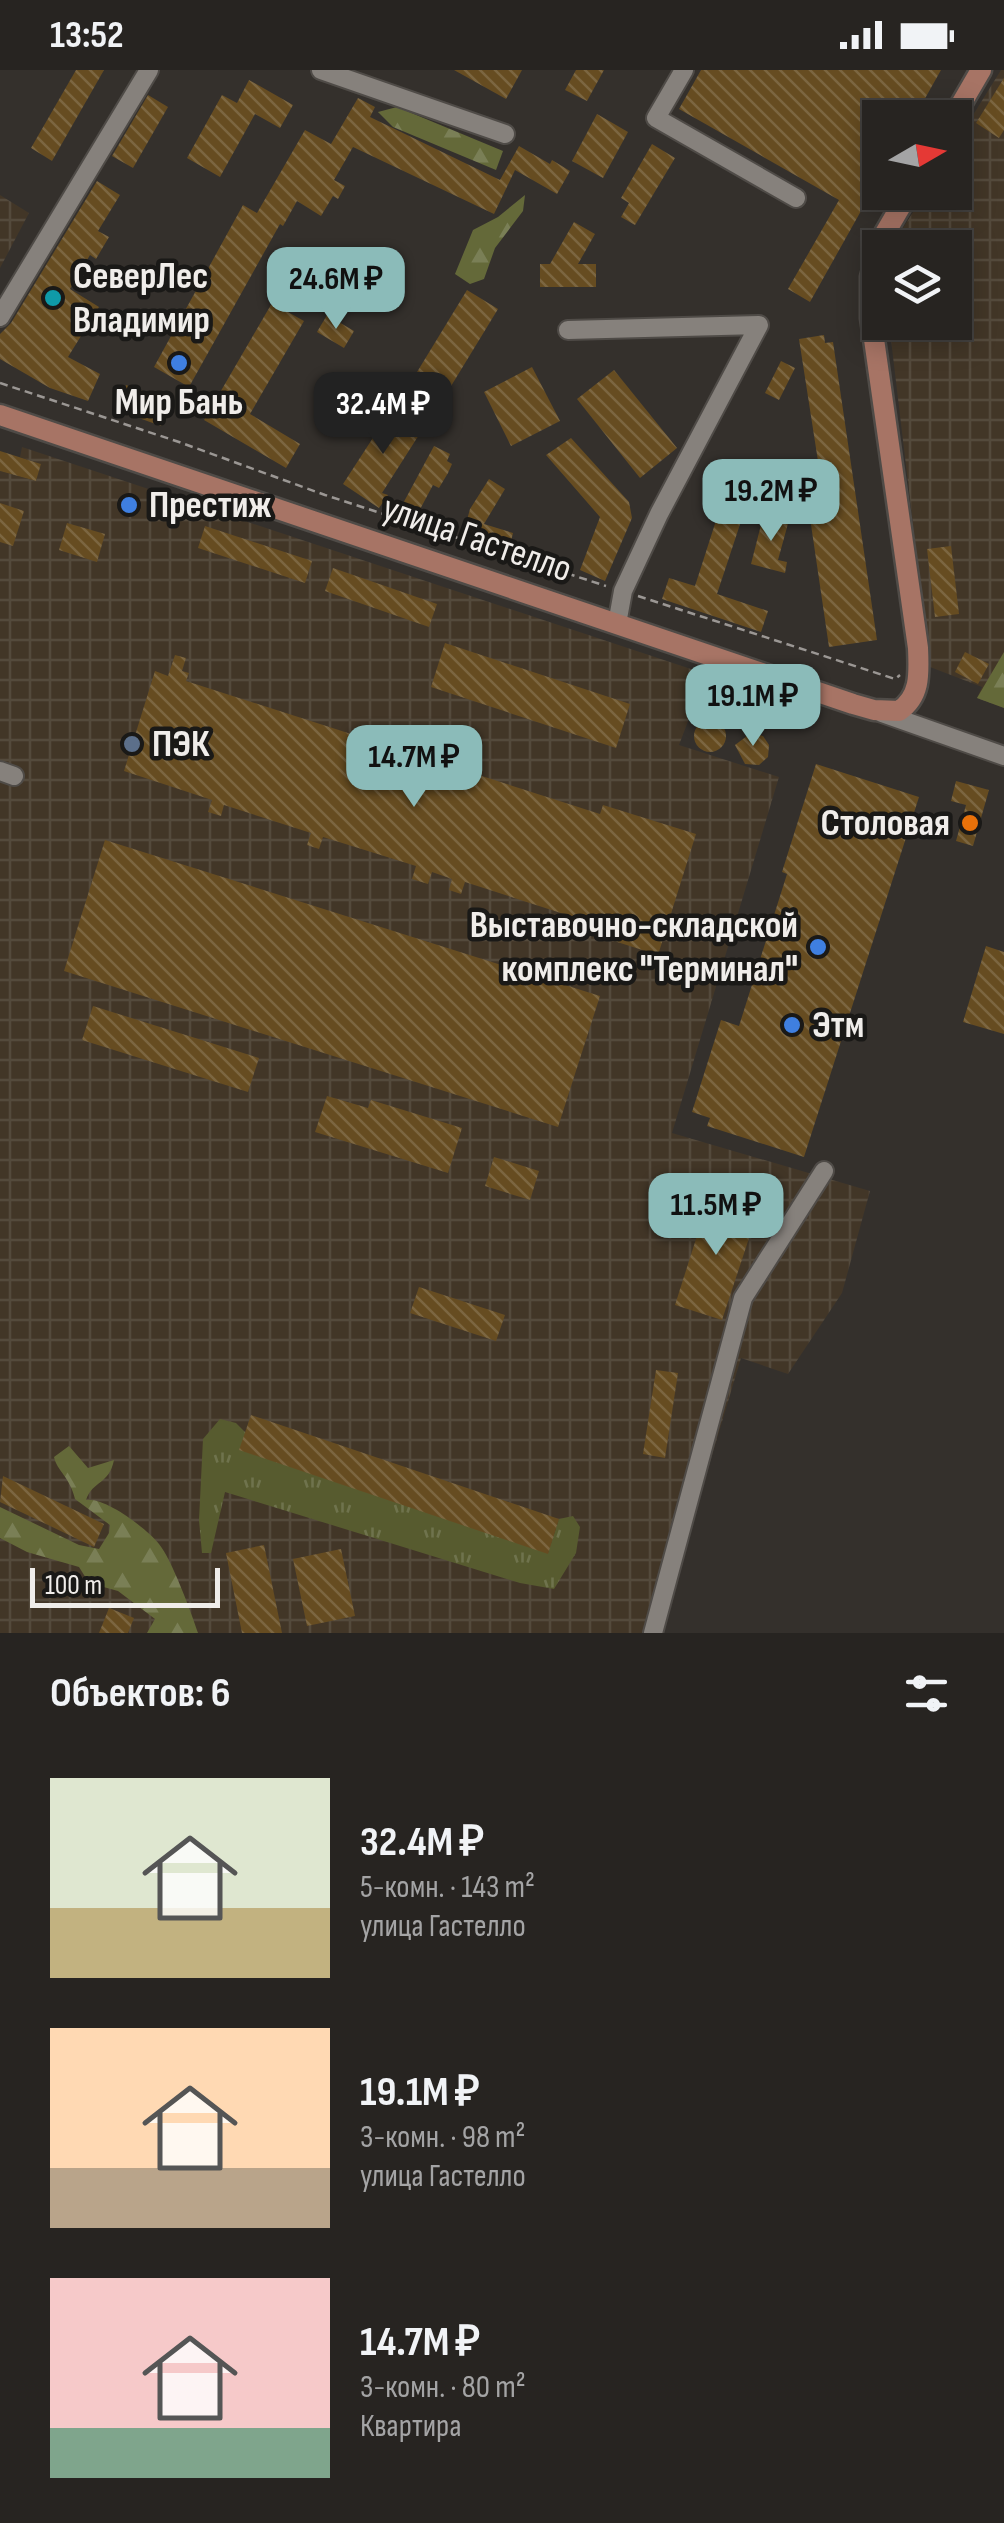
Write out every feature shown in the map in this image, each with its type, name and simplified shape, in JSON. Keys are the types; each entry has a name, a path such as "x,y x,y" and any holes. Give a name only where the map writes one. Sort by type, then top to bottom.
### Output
{"main road":[{"path":"964,100 981,70"},
{"path":"898,210 880,240 870,276 870,318 918,648 910,679"},
{"name":"улица Гастелло","path":"0,415 874,710 899,711 907,706 915,696 910,679"}],"street":[{"path":"0,317 149,70"},
{"path":"321,70 506,134"},
{"path":"684,70 656,118 796,198"},
{"path":"568,330 759,325 659,514 623,591 618,624"},
{"path":"910,679 928,730"},
{"name":"улица Гастелло","path":"874,710 1004,756"},
{"path":"653,1633 744,1298 824,1171"}],"path":[{"path":"0,383 340,500 895,679 910,679"}],"shaded area":[{"path":"1004,70 1004,708 977,698 982,687 930,667 891,340 972,340 972,230 902,230 914,210 972,210 972,117"},
{"path":"0,195 29,213 0,268"},
{"path":"22,447 706,674 679,745 779,777 672,1133 870,1191 842,1293 788,1374 741,1358 659,1633 0,1633 0,471 36,481 41,464 20,457"}],"green space":[{"path":"397,107 503,151 496,170 393,127 378,112"},
{"path":"525,195 523,211 495,248 484,279 470,284 455,274 473,230 498,217"},
{"path":"1004,652 1004,708 977,698"},
{"path":"220,1419 548,1553 559,1519 573,1516 580,1527 576,1553 554,1589 520,1583 225,1492 211,1553 202,1553 199,1520 203,1439"},
{"path":"69,1446 88,1468 114,1460 109,1474 86,1500 114,1508 159,1544 198,1633 147,1633 155,1619 118,1591 89,1583 79,1567 27,1552 0,1538 0,1507 79,1545 99,1549 110,1525 75,1499 54,1457"}],"building":[{"path":"76,70 104,70 52,161 31,148"},
{"path":"454,70 522,70 506,99"},
{"path":"576,70 604,70 587,101 565,90"},
{"path":"701,70 941,70 924,100 862,100 862,209 810,302 788,289 839,200 679,109"},
{"path":"1004,78 1004,130 999,138 976,123"},
{"path":"249,80 293,105 280,128 255,114 220,177 187,158 222,95 237,103"},
{"path":"148,95 168,107 133,168 112,156"},
{"path":"358,98 375,107 370,117 500,180 519,146 570,171 557,194 515,170 494,214 353,147 334,180 345,186 338,199 333,196 321,216 297,201 283,226 280,224 189,387 154,367 243,205 257,213 305,130 331,144"},
{"path":"597,114 628,132 603,178 572,161"},
{"path":"652,144 675,158 635,225 621,217 629,203 621,198"},
{"name":"СеверЛес Владимир","path":"97,181 120,195 98,231 109,237 96,259 90,255 70,289 99,307 68,357 100,374 88,401 50,388 0,359 0,334 11,323"},
{"path":"574,222 595,234 578,264 596,264 596,287 540,287 540,264 550,264"},
{"path":"467,290 498,309 445,396 414,377"},
{"path":"272,303 304,321 250,414 300,444 286,468 204,420"},
{"path":"327,315 354,331 344,348 317,332"},
{"path":"824,335 825,343 833,342 877,640 829,647 804,477 820,474 799,339"},
{"path":"781,361 795,368 779,400 765,393"},
{"path":"532,367 560,421 511,446 484,392"},
{"path":"614,370 677,448 640,478 577,399"},
{"path":"126,385 170,401 161,426 117,410"},
{"path":"393,407 424,427 382,493 388,495 379,508 343,484"},
{"path":"571,438 629,502 632,518 605,581 580,570 600,517 546,455"},
{"path":"434,446 450,454 447,461 452,464 448,473 439,488 433,485 417,515 400,509"},
{"path":"0,451 41,464 36,481 0,471"},
{"path":"730,477 753,485 717,594 768,611 761,632 662,599 669,578 695,586"},
{"path":"489,479 505,489 484,524 513,533 510,545 464,531 470,509"},
{"path":"0,503 24,511 13,546 0,542"},
{"path":"764,513 789,520 778,560 787,562 785,573 751,564"},
{"path":"67,523 105,534 97,562 59,550"},
{"path":"205,526 312,561 305,583 198,548"},
{"path":"951,546 959,614 935,617 927,549"},
{"path":"333,568 437,604 429,627 325,591"},
{"path":"445,643 630,704 616,748 431,687"},
{"path":"965,652 989,664 978,684 955,672"},
{"path":"175,655 186,658 182,671 189,673 186,681 600,814 603,805 696,834 658,955 564,925 567,915 465,882 461,894 449,890 452,879 432,872 428,884 412,879 416,866 323,837 319,849 307,845 311,833 224,805 221,816 208,812 212,800 124,771 155,671 168,676"},
{"path":"710,720 721,725 726,736 721,747 710,752 699,747 694,736 699,725"},
{"path":"751,733 763,736 769,745 768,757 759,765 745,764 735,745"},
{"name":"Выставочно-складской комплекс \"Терминал\"","path":"816,764 919,797 804,1157 707,1126 710,1118 692,1112 721,1020 739,1026 787,874 782,872"},
{"name":"Столовая","path":"956,781 989,790 973,846 956,841 966,805 951,801"},
{"path":"105,840 600,996 558,1127 64,971"},
{"path":"986,946 1004,952 1004,1034 963,1022"},
{"path":"93,1006 259,1058 248,1092 82,1040"},
{"path":"327,1096 368,1108 371,1100 462,1128 448,1173 315,1132"},
{"path":"494,1157 539,1171 530,1200 485,1186"},
{"path":"710,1195 758,1211 722,1320 675,1305"},
{"path":"419,1287 505,1315 496,1341 410,1313"},
{"path":"656,1370 678,1373 665,1458 643,1454"},
{"path":"251,1415 559,1519 548,1554 239,1450"},
{"path":"3,1476 104,1524 94,1547 0,1502"},
{"path":"264,1545 282,1633 242,1633 226,1553"},
{"path":"341,1549 355,1616 307,1626 293,1559"},
{"path":"109,1608 134,1618 128,1633 99,1633"}],"place":[{"name":"СеверЛес Владимир","path":"53,298"},
{"name":"Мир Бань","path":"179,363"},
{"name":"Престиж","path":"129,505"},
{"name":"ПЭК","path":"132,744"},
{"name":"Столовая","path":"970,823"},
{"name":"Выставочно-складской комплекс \"Терминал\"","path":"818,947"},
{"name":"Этм","path":"792,1025"}]}
